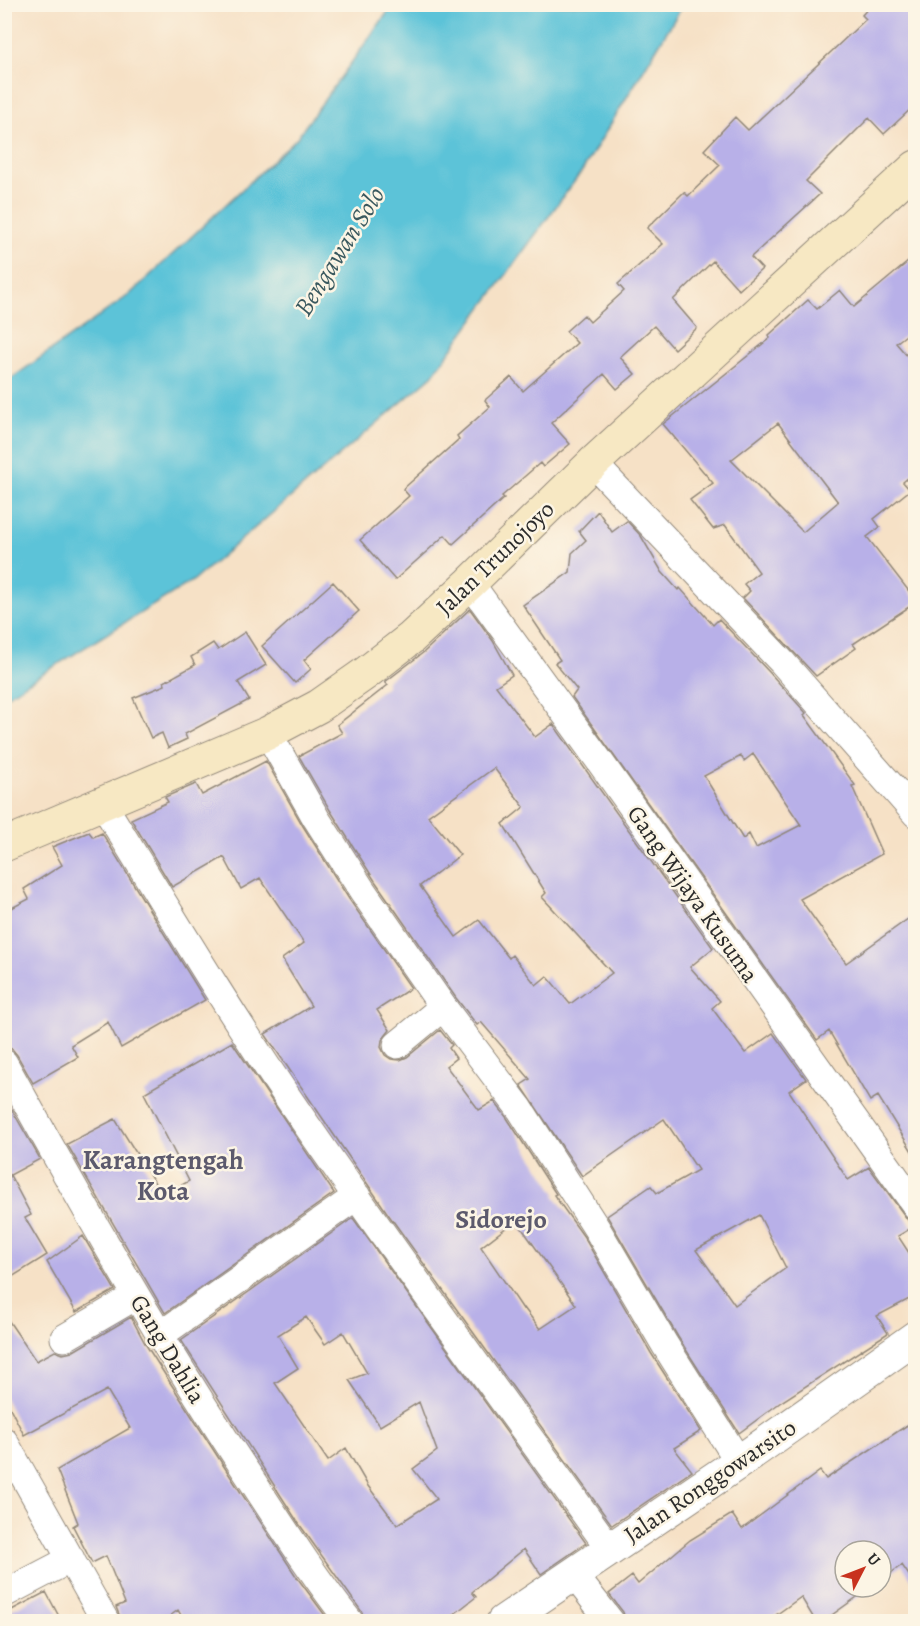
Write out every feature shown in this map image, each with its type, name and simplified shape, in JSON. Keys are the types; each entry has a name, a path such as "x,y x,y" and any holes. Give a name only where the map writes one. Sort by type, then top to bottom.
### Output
{"main road":[{"name":"Jalan Trunojoyo","path":"4,845 268,733 319,706 366,673 411,638 593,463 912,177"}],"street":[{"path":"593,463 782,662 915,814"},
{"name":"Gang Wijaya Kusuma","path":"470,583 598,759 915,1206"},
{"path":"268,733 316,818 362,890 443,1007 520,1109 597,1229 664,1345 739,1462"},
{"path":"103,804 207,973 298,1112 440,1316 610,1550"},
{"path":"397,1045 443,1007"},
{"name":"Gang Dahlia","path":"4,1064 186,1381 302,1557 350,1622"},
{"path":"159,1336 357,1196"},
{"path":"64,1338 136,1296"},
{"name":"Jalan Ronggowarsito","path":"503,1622 739,1462 915,1337"},
{"path":"4,1441 106,1622"},
{"path":"4,1594 71,1559"},
{"path":"574,1575 611,1622"}],"water":[{"name":"Bengawan Solo","path":"393,5 683,5 582,171 432,376 194,580 5,697 5,383 129,295 296,139"}],"building":[{"path":"872,4 915,4 915,105 884,134 869,118 806,181 820,194 751,257 762,269 739,290 713,261 673,300 697,328 674,349 654,326 620,357 635,374 617,389 604,374 551,423 570,444 543,467 540,463 453,544 445,535 395,580 360,540 409,496 403,489 459,439 457,436 490,407 485,400 511,377 523,391 577,343 566,331 584,315 590,322 624,291 618,284 663,244 647,228 684,192 688,196 720,165 704,150 735,117 748,130 866,19 862,15"},
{"path":"915,256 915,328 896,343 915,365 915,472 903,482 910,490 874,519 880,527 867,537 915,599 915,603 853,644 856,648 816,676 743,598 750,591 744,584 759,572 725,525 713,529 690,500 713,483 663,424 770,338 769,335 808,300 817,309 840,290 854,307","holes":["778,423 838,502 803,532 731,460"]},
{"path":"598,511 612,532 627,521 641,536 662,572 678,590 680,588 713,625 719,619 806,713 804,715 855,785 852,786 882,854 800,899 846,963 915,914 915,1156 878,1096 870,1101 829,1031 817,1040 572,697 577,690 555,663 560,660 523,605 570,572 572,553 586,540 579,531","holes":["753,754 801,825 756,848 749,834 743,839 704,776 741,756 744,761"]},
{"path":"333,582 359,611 304,660 311,669 295,683 262,646"},
{"path":"470,609 493,641 512,675 496,686 535,737 553,724 713,948 690,967 720,1001 712,1008 745,1053 773,1033 806,1079 789,1091 848,1180 869,1167 913,1227 898,1236 915,1262 915,1296 877,1316 888,1333 781,1402 739,1433 678,1337 607,1216 651,1186 657,1193 698,1170 664,1119 582,1176 521,1085 530,1079 481,1022 477,1025 456,998 375,881 299,756 342,733 337,725 388,685 385,682 424,652","holes":["494,768 524,807 503,824 546,893 542,897 612,973 570,1004 547,976 536,985 512,955 509,958 479,920 456,937 420,886 460,855 428,816","759,1215 786,1268 735,1305 696,1250"]},
{"path":"245,632 266,665 238,682 249,700 185,734 187,739 168,748 162,733 151,738 133,698 165,685 164,682 195,665 191,657 213,643 218,650"},
{"path":"266,761 349,899 411,988 377,1010 390,1030 382,1040 381,1047 385,1055 391,1059 400,1060 407,1057 440,1030 452,1045 449,1048 456,1058 446,1066 479,1110 494,1101 507,1118 556,1194 554,1195 584,1237 651,1353 701,1431 674,1448 692,1471 612,1525 388,1214 265,1034 311,1006 282,959 304,943 260,878 241,889 224,857 172,887 131,819 168,802 165,797 196,784 202,795","holes":["516,1220 576,1305 540,1329 523,1309 481,1247"]},
{"path":"89,832 93,837 102,833 205,1000 121,1048 108,1022 71,1045 78,1057 33,1083 17,1055 12,1049 4,1047 4,912 29,899 24,889 62,865 52,847"},
{"path":"232,1042 334,1193 165,1313 67,1144 115,1119 163,1196 189,1181 144,1093"},
{"path":"4,1096 40,1159 10,1175 31,1215 25,1218 47,1255 4,1282"},
{"path":"353,1218 586,1543 541,1574 524,1549 472,1592 476,1597 444,1622 365,1622 362,1612 297,1521 181,1340","holes":["306,1317 325,1344 343,1332 367,1373 349,1380 380,1426 419,1402 437,1451 413,1469 437,1499 397,1525 368,1486 346,1448 328,1461 275,1383 298,1368 278,1335"]},
{"path":"83,1236 115,1290 76,1312 47,1262"},
{"path":"4,1314 36,1361 55,1351 63,1354 72,1352 131,1317 146,1345 234,1482 296,1576 330,1622 185,1622 178,1610 162,1622 122,1622 116,1607 125,1603 106,1556 92,1563 73,1526 78,1523 57,1470 130,1428 107,1390 24,1435 4,1396"},
{"path":"915,1420 915,1584 902,1565 893,1571 893,1539 833,1539 833,1599 854,1599 822,1622 816,1622 801,1597 766,1622 626,1622 623,1612 609,1594 632,1576 638,1584 690,1540 732,1514 742,1529 820,1471 826,1479"},
{"path":"46,1592 62,1622 4,1622 4,1614"}],"district":[{"name":"Karangtengah Kota","path":"163,1176"},
{"name":"Sidorejo","path":"501,1219"}]}
